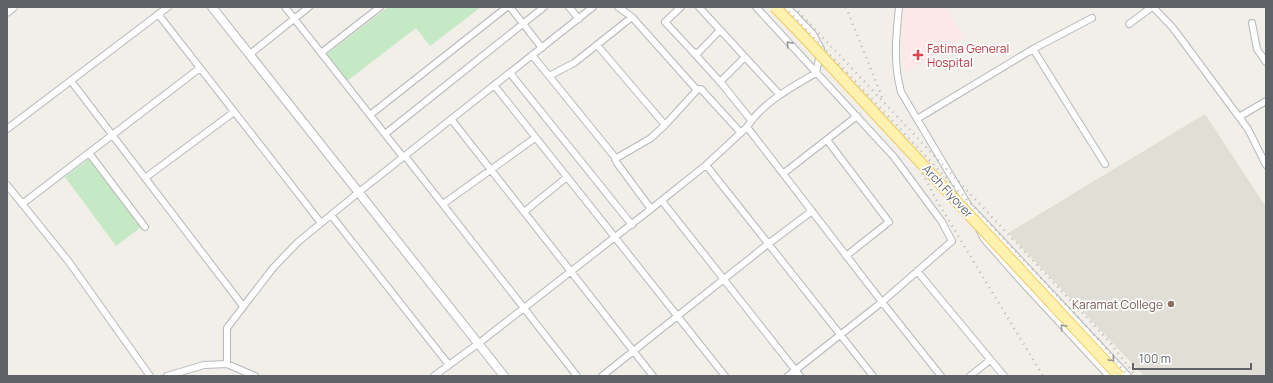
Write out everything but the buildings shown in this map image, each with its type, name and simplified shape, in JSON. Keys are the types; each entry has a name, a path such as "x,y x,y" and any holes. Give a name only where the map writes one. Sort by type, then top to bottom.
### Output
{"main road":[{"name":"Arch Flyover","path":"775,7 804,36 1119,376"}],"street":[{"path":"7,12 13,7"},
{"path":"7,129 168,7"},
{"path":"212,7 504,376"},
{"path":"285,7 385,134 443,204 577,376"},
{"path":"250,54 309,7"},
{"path":"321,53 380,7"},
{"path":"370,115 508,7 542,48"},
{"path":"569,7 579,19"},
{"path":"227,364 227,328 273,268 298,242 404,156 594,7"},
{"path":"618,7 632,17 697,90 701,89 741,133"},
{"path":"681,7 665,22 722,84 751,120"},
{"path":"699,7 779,94"},
{"path":"756,7 894,157 942,222 952,242 882,302 788,376"},
{"path":"434,376 632,225 706,165 741,133 751,120 779,94 816,73 821,49 813,34 787,7"},
{"path":"899,7 895,47 897,75 901,92 970,208 984,239 1109,376"},
{"path":"1129,24 1153,7 1173,28 1248,129 1266,165"},
{"path":"385,134 542,8"},
{"path":"158,14 321,223"},
{"path":"549,76 574,63 632,17"},
{"path":"917,119 1033,49 1092,18"},
{"path":"1252,23 1257,49 1266,62"},
{"path":"693,52 698,53 720,30"},
{"path":"597,45 664,125"},
{"path":"1033,49 1105,164"},
{"path":"532,55 614,156 617,164 651,209"},
{"path":"722,84 722,80 745,57"},
{"path":"22,204 200,68"},
{"path":"510,73 632,225"},
{"path":"71,80 243,306"},
{"path":"494,85 725,376"},
{"path":"615,159 651,138 697,90"},
{"path":"1239,117 1266,101"},
{"path":"145,178 234,112"},
{"path":"784,173 856,116"},
{"path":"451,119 653,376"},
{"path":"747,127 941,376"},
{"path":"443,204 490,169 536,138"},
{"path":"827,140 888,222 846,256"},
{"path":"89,153 144,227"},
{"path":"706,165 872,376"},
{"path":"524,212 567,177"},
{"path":"7,185 69,262 150,376"},
{"path":"662,200 800,376"},
{"path":"970,208 1128,376"},
{"path":"602,376 768,244 812,211"},
{"path":"331,215 449,365"},
{"path":"917,271 1004,376"},
{"path":"970,376 990,360"},
{"path":"167,376 204,365 227,364 255,376"}],"shaded area":[{"name":"Fatima General Hospital","path":"904,7 946,7 964,37 905,72 900,34"},
{"name":"Karamat College","path":"1205,114 1266,207 1266,376 1144,376 1008,233"}],"green space":[{"path":"388,7 481,7 430,46 416,28 347,81 327,54"},
{"path":"90,158 141,227 116,246 65,177"}],"railway":[{"path":"785,7 1101,342 1128,376"},
{"path":"794,7 1106,338 1136,376"},
{"path":"846,7 882,97"},
{"path":"903,136 937,201 1043,376"}],"place":[{"name":"Fatima General Hospital","path":"918,55"},
{"name":"Karamat College","path":"1171,304"}]}
